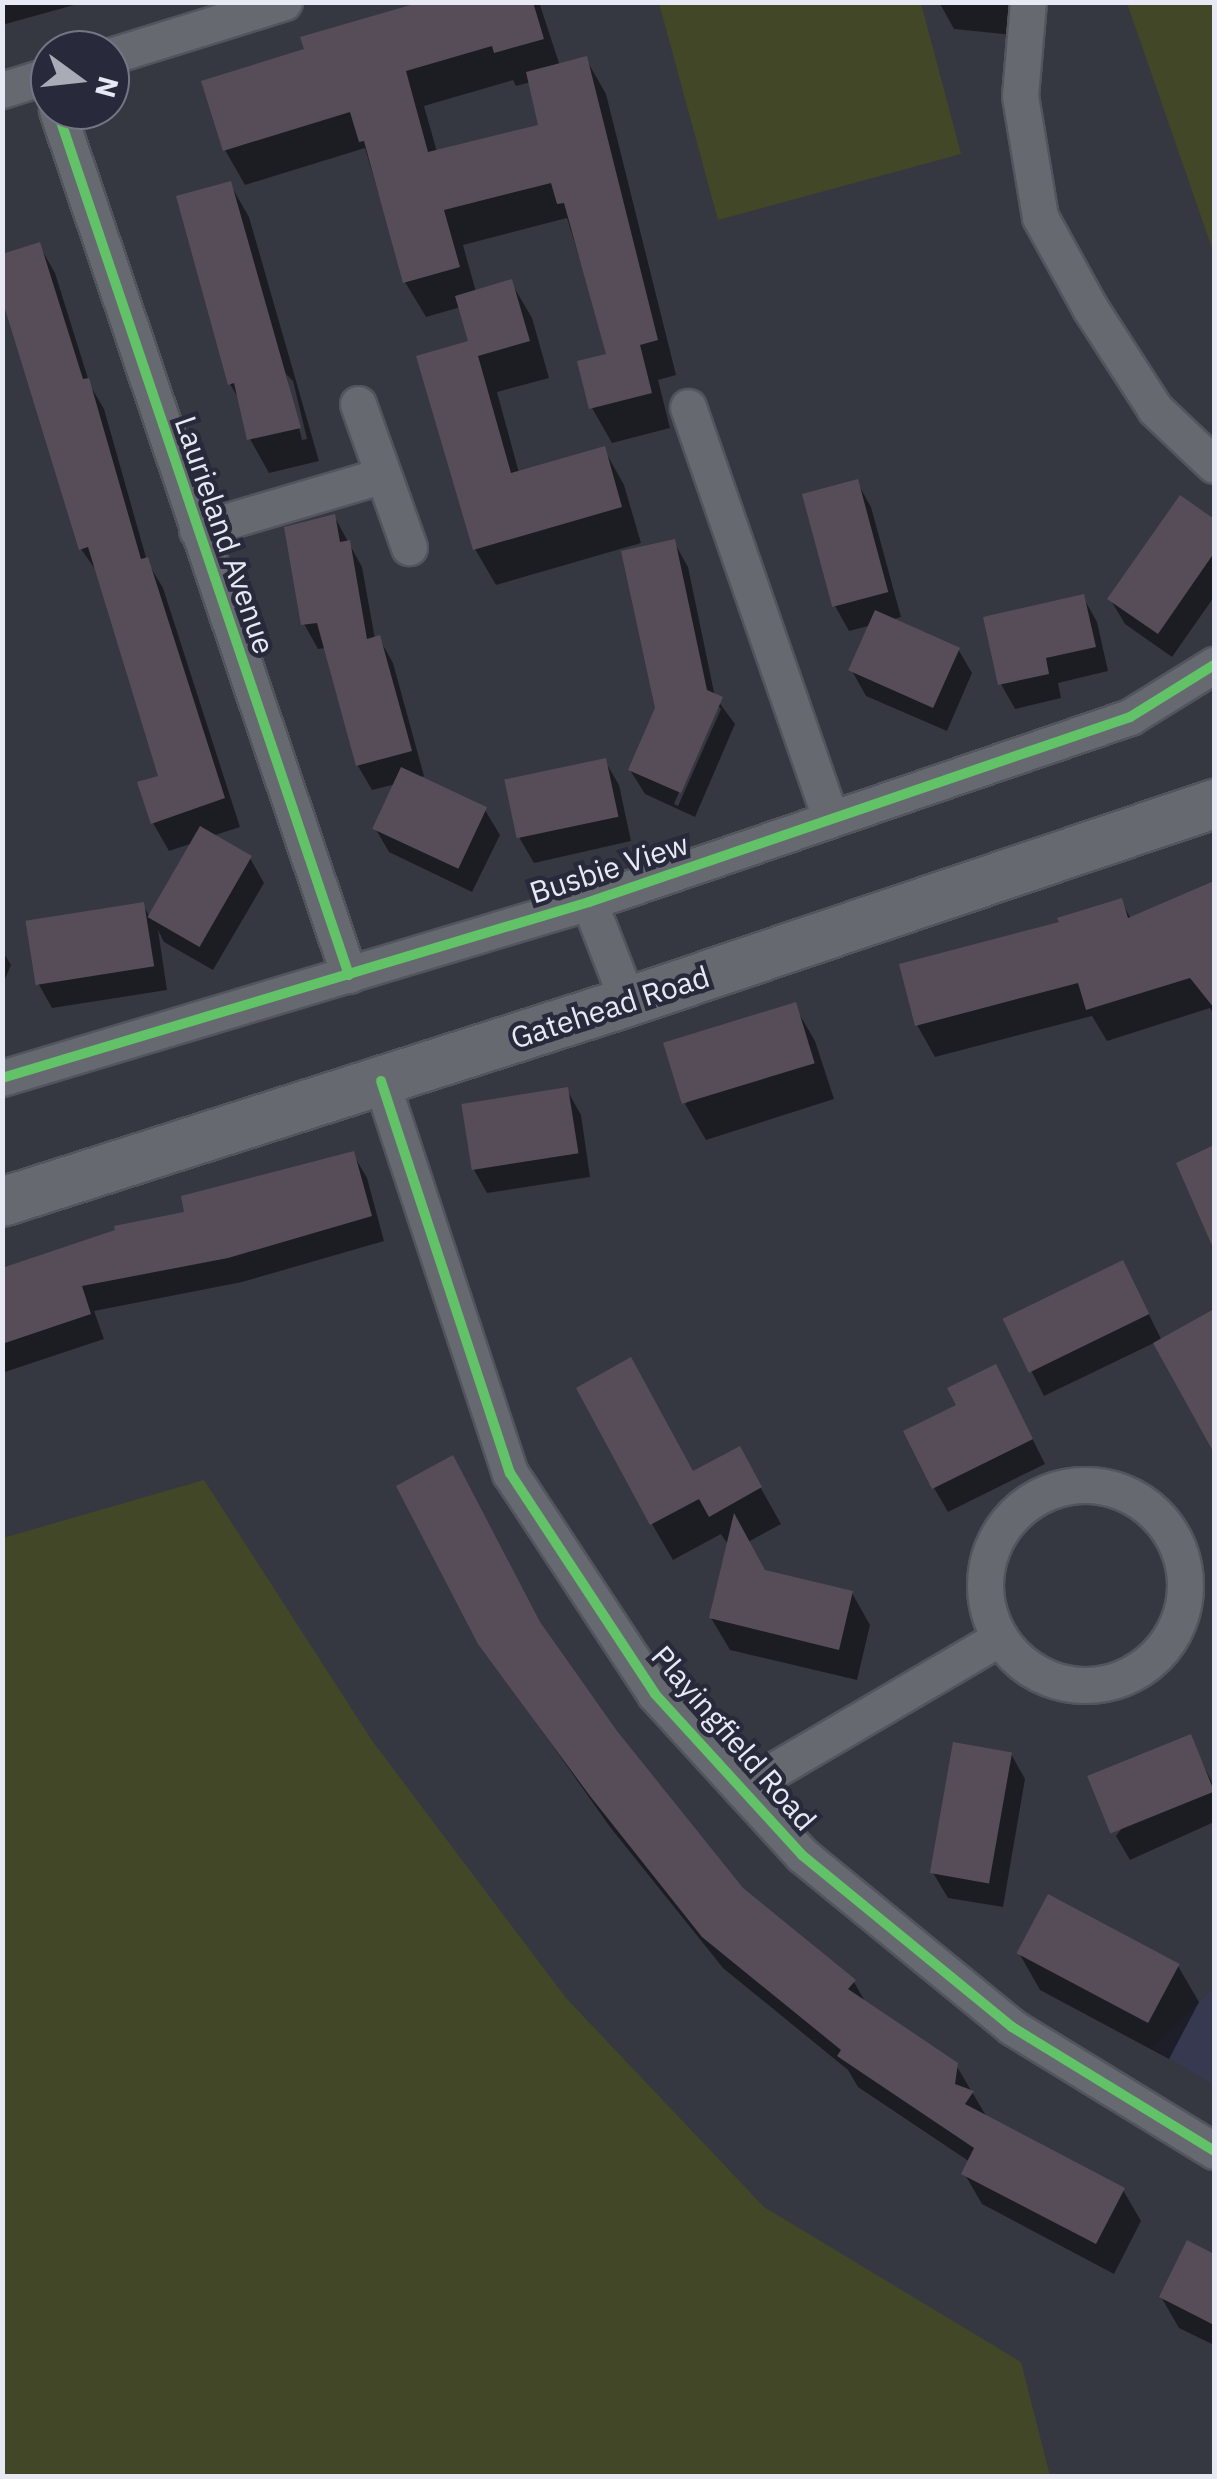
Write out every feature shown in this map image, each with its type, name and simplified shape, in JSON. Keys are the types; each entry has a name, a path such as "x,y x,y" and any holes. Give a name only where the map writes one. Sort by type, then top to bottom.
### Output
{"main road":[{"name":"Gatehead Road","path":"2,1202 628,1002 1214,804"}],"street":[{"path":"130,50 284,2"},
{"path":"1028,2 1020,96 1040,217 1090,308 1155,409 1214,465"},
{"path":"2,90 30,84"},
{"name":"Laurieland Avenue","path":"64,130 349,975"},
{"path":"358,404 409,547"},
{"path":"688,407 831,819"},
{"path":"196,530 381,476"},
{"name":"Busbie View","path":"2,1078 589,902 1130,717 1214,665"},
{"path":"589,902 628,1002"},
{"name":"Playingfield Road","path":"381,1080 510,1473 654,1694 802,1854 1012,2027 1214,2151"},
{"path":"1082,1484 1116,1489 1138,1499 1164,1522 1183,1564 1184,1600 1173,1633 1160,1652 1132,1674 1104,1684 1070,1685 1036,1673 999,1638 986,1606 990,1550 1008,1520 1048,1491 1082,1484"},
{"path":"742,1789 999,1638"}],"shaded area":[{"path":"1214,1988 1214,2085 1152,2048"}],"green space":[{"path":"659,3 921,3 961,154 718,220"},
{"path":"1127,3 1214,3 1214,254"},
{"path":"204,1480 373,1742 566,1998 764,2207 1021,2362 1050,2476 3,2476 3,1538"}],"building":[{"path":"421,2 533,2 544,39 494,53 492,46 406,71 428,152 538,125 526,72 587,56 658,340 640,345 652,393 589,409 577,361 606,354 564,203 557,204 551,183 444,210 460,267 403,283 364,141 359,142 350,112 223,151 201,81 304,49 300,37"},
{"path":"231,181 301,428 247,440 234,383 228,385 176,196"},
{"path":"40,242 83,379 89,378 141,559 148,557 225,798 151,824 137,782 158,776 88,547 79,550 2,299 2,254"},
{"path":"512,279 530,341 478,356 511,473 605,446 622,507 473,550 416,356 468,341 455,296"},
{"path":"858,479 888,592 832,607 802,494"},
{"path":"1180,495 1214,519 1214,553 1158,634 1107,599"},
{"path":"335,514 340,542 350,540 367,639 380,635 412,751 356,766 317,623 301,625 284,527"},
{"path":"675,539 707,690 723,697 681,793 628,770 655,708 621,551"},
{"path":"1084,594 1096,647 1046,658 1049,674 998,685 983,617"},
{"path":"875,610 960,648 933,708 848,670"},
{"path":"606,758 618,817 517,838 504,780"},
{"path":"401,767 487,807 458,869 372,829"},
{"path":"200,826 252,856 199,947 148,917"},
{"path":"1214,881 1214,1008 1190,978 1086,1010 1078,983 915,1026 899,964 1059,922 1057,918 1122,898 1128,918"},
{"path":"144,902 154,966 36,985 25,921"},
{"path":"796,1002 815,1063 682,1104 663,1043"},
{"path":"568,1087 578,1153 472,1170 461,1104"},
{"path":"1214,1145 1214,1250 1176,1163"},
{"path":"354,1151 372,1216 228,1258 82,1286 91,1314 2,1344 2,1268 115,1230 114,1226 184,1212 181,1196"},
{"path":"1123,1260 1149,1314 1029,1373 1003,1319"},
{"path":"1214,1309 1214,1453 1153,1343"},
{"path":"631,1357 693,1471 740,1446 762,1487 709,1517 699,1499 650,1525 576,1388"},
{"path":"996,1364 1033,1439 932,1489 903,1431 956,1405 947,1388"},
{"path":"453,1455 540,1622 617,1731 743,1888 856,1980 848,1989 958,2063 955,2084 974,2091 965,2104 1125,2188 1096,2244 961,2174 974,2148 837,2056 841,2050 702,1937 590,1796 478,1644 396,1486"},
{"path":"734,1513 765,1570 853,1591 839,1650 709,1618"},
{"path":"1191,1734 1214,1792 1110,1833 1087,1776"},
{"path":"953,1742 1012,1752 989,1883 930,1873"},
{"path":"1048,1894 1180,1964 1148,2023 1017,1953"},
{"path":"1187,2240 1214,2254 1214,2325 1159,2297"}],"cycle path":[{"path":"64,130 349,975"},
{"path":"2,1078 589,902 1130,717 1214,665"},
{"path":"381,1081 510,1473 655,1694 802,1855 1012,2027 1214,2151"}]}
